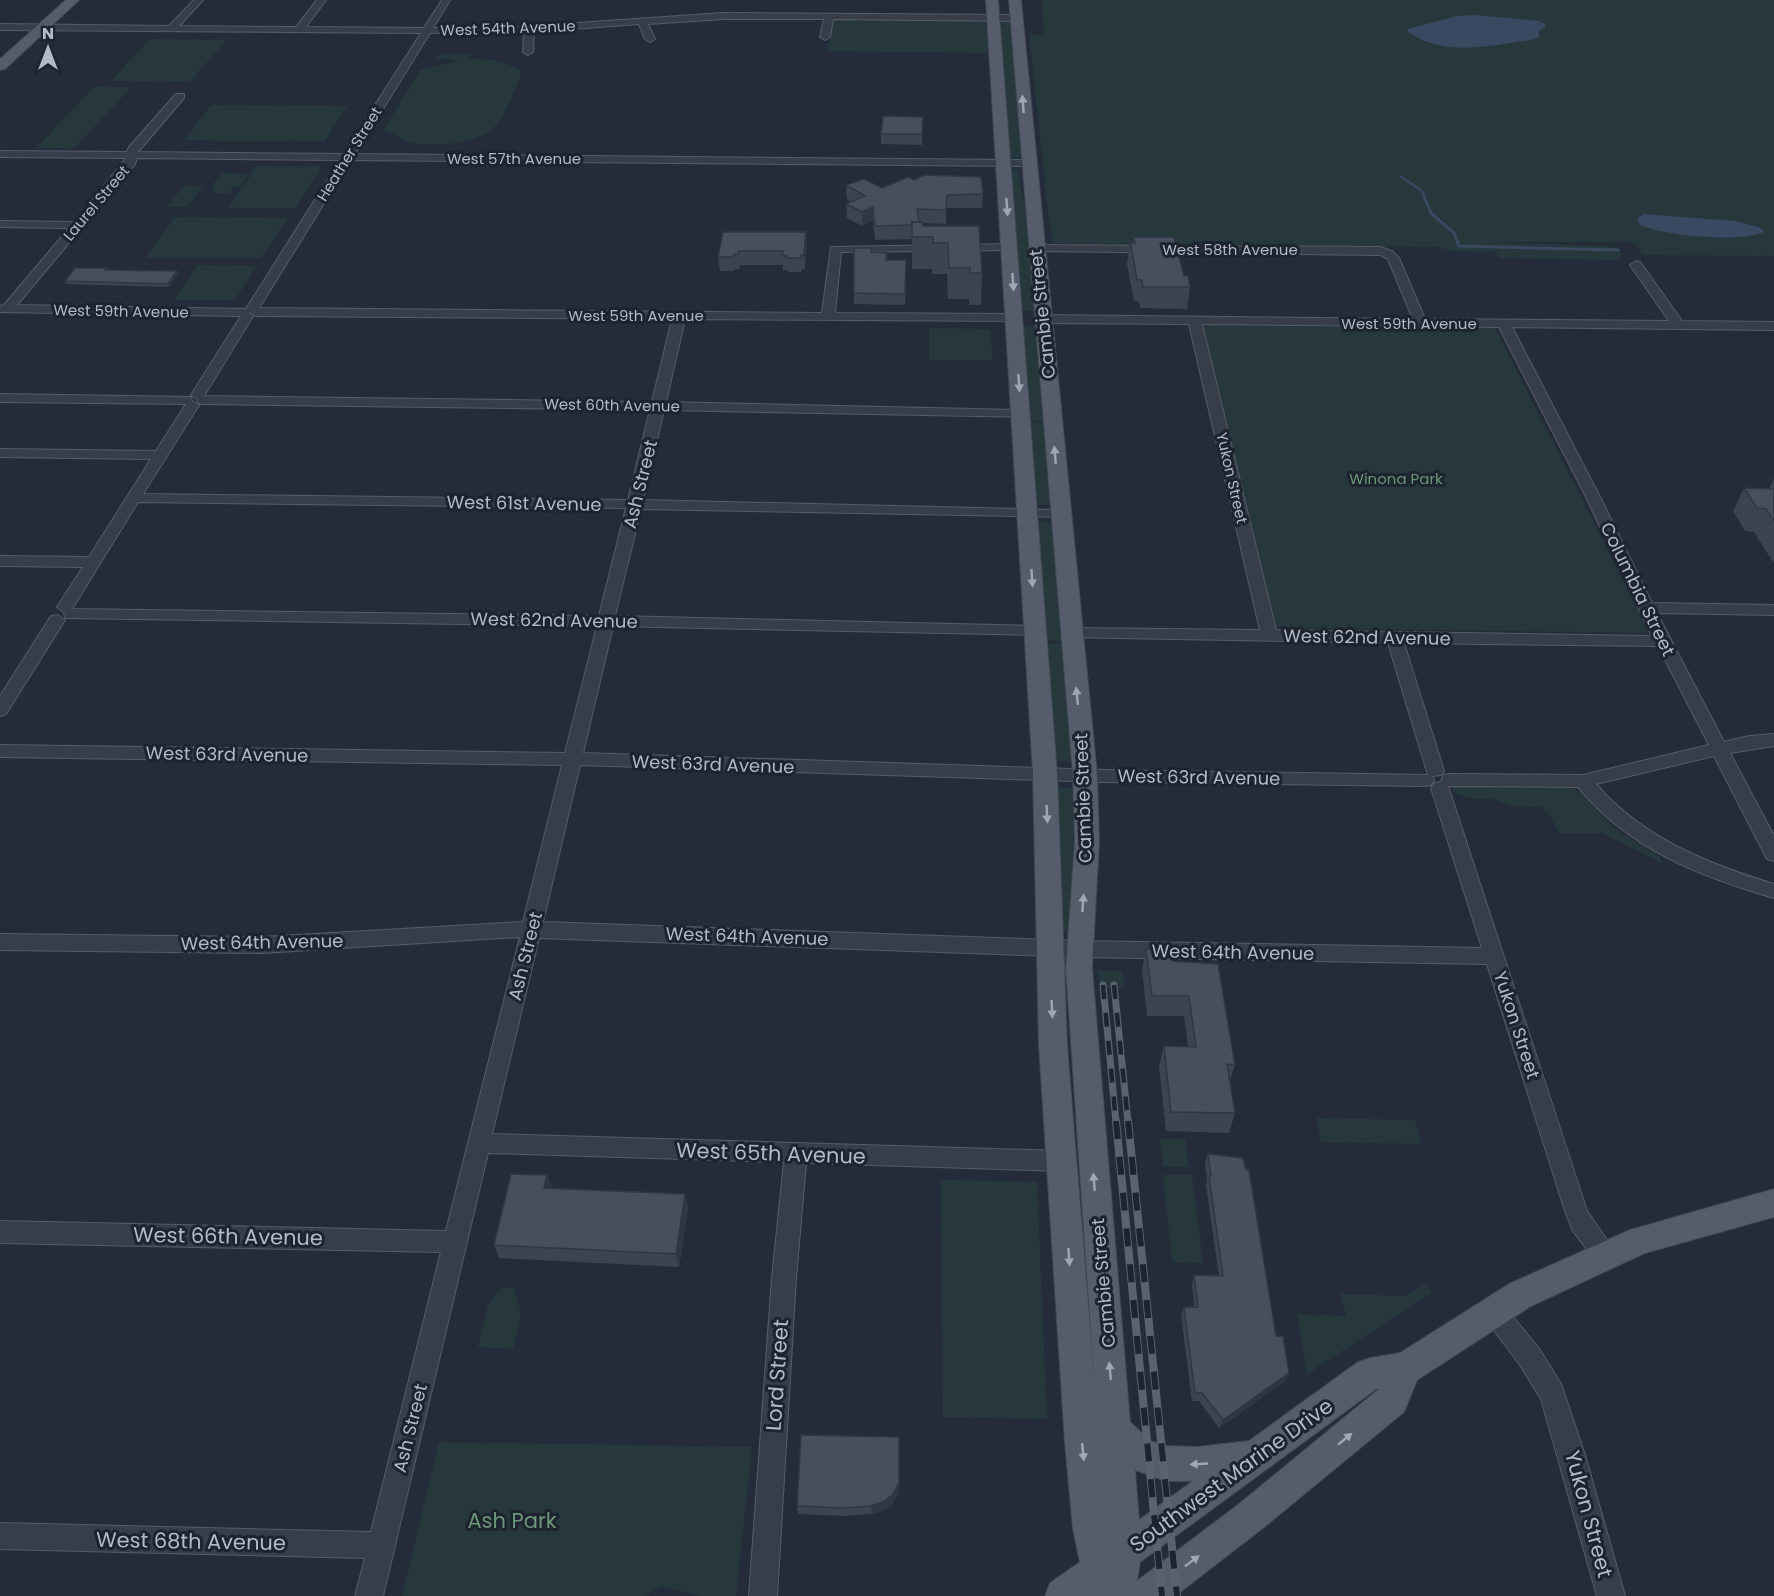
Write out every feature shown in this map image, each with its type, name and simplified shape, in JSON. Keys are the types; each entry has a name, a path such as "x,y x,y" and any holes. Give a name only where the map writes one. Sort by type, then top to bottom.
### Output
{"main road":[{"path":"0,66 73,0"},
{"name":"Cambie Street","path":"992,0 1010,246 1060,514 1085,775 1087,842 1080,949 1081,1010 1115,1430 1111,1579"},
{"name":"Cambie Street","path":"1015,0 1035,247 1024,319 1022,414 1046,774 1053,1045 1082,1443 1111,1579"},
{"name":"Southwest Marine Drive","path":"1064,1596 1111,1579 1257,1456 1370,1374 1405,1369 1493,1310 1520,1295 1641,1240 1774,1203"},
{"name":"Southwest Marine Drive","path":"1146,1596 1251,1516 1392,1400 1405,1369"},
{"path":"1115,1430 1141,1456 1150,1460 1196,1465 1257,1456"}],"street":[{"path":"172,28 199,0"},
{"path":"299,29 322,0"},
{"name":"Heather Street","path":"0,710 6,689 65,613 93,562 446,0"},
{"name":"West 54th Avenue","path":"0,27 530,30 642,21 688,12 829,16 878,12 1017,18"},
{"path":"825,37 829,16"},
{"path":"642,21 650,39"},
{"path":"528,52 530,30"},
{"name":"Laurel Street","path":"4,309 131,162 133,149 180,96"},
{"name":"West 57th Avenue","path":"0,154 1028,163"},
{"path":"0,224 77,225"},
{"path":"828,317 835,249 1010,246"},
{"name":"West 58th Avenue","path":"1035,247 1374,250 1388,253 1393,258 1420,323"},
{"path":"1636,265 1678,325"},
{"name":"West 59th Avenue","path":"4,309 1774,326"},
{"name":"Ash Street","path":"369,1596 607,621 679,316"},
{"name":"Yukon Street","path":"1195,321 1269,636"},
{"name":"Columbia Street","path":"1503,323 1593,496 1663,641 1774,854"},
{"name":"West 60th Avenue","path":"0,398 658,406 1022,414"},
{"path":"0,453 160,455"},
{"name":"West 61st Avenue","path":"133,498 635,504 1060,514"},
{"path":"0,561 93,562"},
{"path":"1648,608 1774,610"},
{"name":"West 62nd Avenue","path":"65,613 607,621 1036,631"},
{"name":"West 62nd Avenue","path":"1070,633 1663,641"},
{"name":"Yukon Street","path":"1394,638 1437,780 1580,1219 1606,1256"},
{"name":"West 63rd Avenue","path":"0,751 573,759 1085,775 1583,781 1719,749 1774,740"},
{"path":"1583,781 1592,794 1619,818 1641,836 1667,852 1774,891"},
{"name":"West 64th Avenue","path":"0,942 262,945 531,930 1080,949 1495,956"},
{"name":"West 65th Avenue","path":"479,1143 1063,1161"},
{"name":"Lord Street","path":"763,1596 781,1314 796,1154"},
{"name":"West 66th Avenue","path":"0,1232 455,1242"},
{"name":"Yukon Street","path":"1493,1310 1531,1359 1552,1393 1572,1455 1611,1596"},
{"name":"West 68th Avenue","path":"0,1536 381,1545"}],"green space":[{"path":"1042,0 1774,0 1774,256 1642,255 1637,244 1630,242 1488,242 1620,247 1621,260 1501,258 1495,252 1453,251 1437,247 1053,243 1029,33 1044,36"},
{"path":"836,18 985,20 989,53 825,51 830,40 833,20"},
{"path":"1005,20 1011,23 1022,154 1020,158 1009,157 999,22"},
{"path":"150,39 226,40 190,82 111,81"},
{"path":"440,54 472,54 467,59 501,62 520,71 520,78 507,108 497,124 490,131 470,140 433,145 413,143 383,131 420,70 461,60 435,58"},
{"path":"95,86 131,87 75,148 36,148"},
{"path":"211,105 347,106 325,141 202,142 232,141 184,140"},
{"path":"257,166 322,166 296,208 228,208"},
{"path":"1010,169 1019,170 1026,209 1035,311 1022,311"},
{"path":"222,173 249,174 240,187 234,187 230,193 212,193 215,188 211,187"},
{"path":"183,186 203,186 187,207 167,207"},
{"path":"175,217 288,218 261,258 145,258"},
{"path":"197,265 257,266 235,300 174,300"},
{"name":"Winona Park","path":"1209,325 1495,328 1650,633 1284,628 1276,625 1204,328"},
{"path":"1022,326 1036,326 1045,421 1028,421"},
{"path":"929,328 990,329 993,360 929,360"},
{"path":"1028,422 1045,423 1050,505 1036,505"},
{"path":"1042,520 1053,524 1063,641 1044,640 1036,523"},
{"path":"1045,643 1064,644 1071,762 1056,761"},
{"path":"1458,786 1572,788 1582,794 1615,829 1659,856 1662,863 1602,833 1559,833 1549,814 1541,807 1512,806 1492,799 1469,798 1452,792 1453,788"},
{"path":"1058,787 1074,789 1078,802 1071,932 1058,931 1056,790"},
{"path":"1098,971 1123,971 1124,988 1100,988"},
{"path":"1317,1118 1415,1120 1421,1144 1321,1142"},
{"path":"1160,1139 1185,1139 1189,1167 1163,1166"},
{"path":"1163,1175 1192,1175 1203,1263 1172,1262"},
{"path":"941,1180 1037,1182 1047,1419 943,1417"},
{"path":"1426,1283 1432,1292 1307,1374 1297,1314 1346,1316 1340,1294 1406,1296"},
{"path":"501,1288 514,1288 521,1313 513,1349 478,1347 488,1305"},
{"name":"Ash Park","path":"439,1442 752,1447 736,1596 700,1596 661,1586 646,1596 402,1596"}],"water":[{"path":"1475,15 1539,21 1545,24 1545,27 1539,31 1539,37 1532,40 1469,48 1438,45 1408,32 1408,29 1457,16"},
{"path":"1644,214 1734,221 1759,227 1764,232 1721,238 1684,235 1640,225 1637,218"}],"building":[{"path":"883,116 923,117 922,134 881,134"},
{"path":"925,175 981,177 983,194 947,195 946,210 917,209 919,222 912,222 912,225 875,226 873,207 862,212 846,204 865,196 846,185 864,179 882,188 908,177 914,180"},
{"path":"912,222 922,222 923,226 979,226 982,273 970,273 970,268 949,268 948,243 933,243 933,237 912,237"},
{"path":"723,232 806,232 804,255 801,255 801,258 787,258 787,256 782,256 783,251 739,251 733,257 718,257"},
{"path":"1133,237 1174,237 1184,276 1188,276 1190,287 1143,287 1142,280 1137,280 1130,243 1135,243"},
{"path":"854,248 872,248 871,252 887,253 886,260 906,260 905,294 854,293"},
{"path":"75,268 177,271 168,284 65,281"},
{"path":"1744,488 1774,489 1774,521 1766,509 1757,508"},
{"path":"1146,949 1170,950 1172,961 1218,964 1235,1065 1227,1064 1235,1113 1171,1112 1164,1046 1196,1047 1189,996 1152,996"},
{"path":"1208,1154 1243,1158 1246,1170 1249,1170 1276,1336 1283,1336 1289,1373 1223,1420 1202,1393 1195,1393 1184,1307 1198,1307 1194,1275 1223,1276"},
{"path":"511,1174 547,1175 544,1188 685,1194 676,1254 494,1245"},
{"path":"801,1435 899,1437 899,1483 893,1494 885,1501 871,1506 844,1508 797,1506"}],"waterway":[{"path":"1400,176 1422,191 1424,195"},
{"path":"1423,194 1431,213 1454,233 1459,246 1618,250"}],"railway":[{"path":"1103,985 1116,1122"},
{"path":"1114,985 1128,1122"},
{"path":"1116,1121 1162,1596"},
{"path":"1128,1121 1177,1596"}]}
